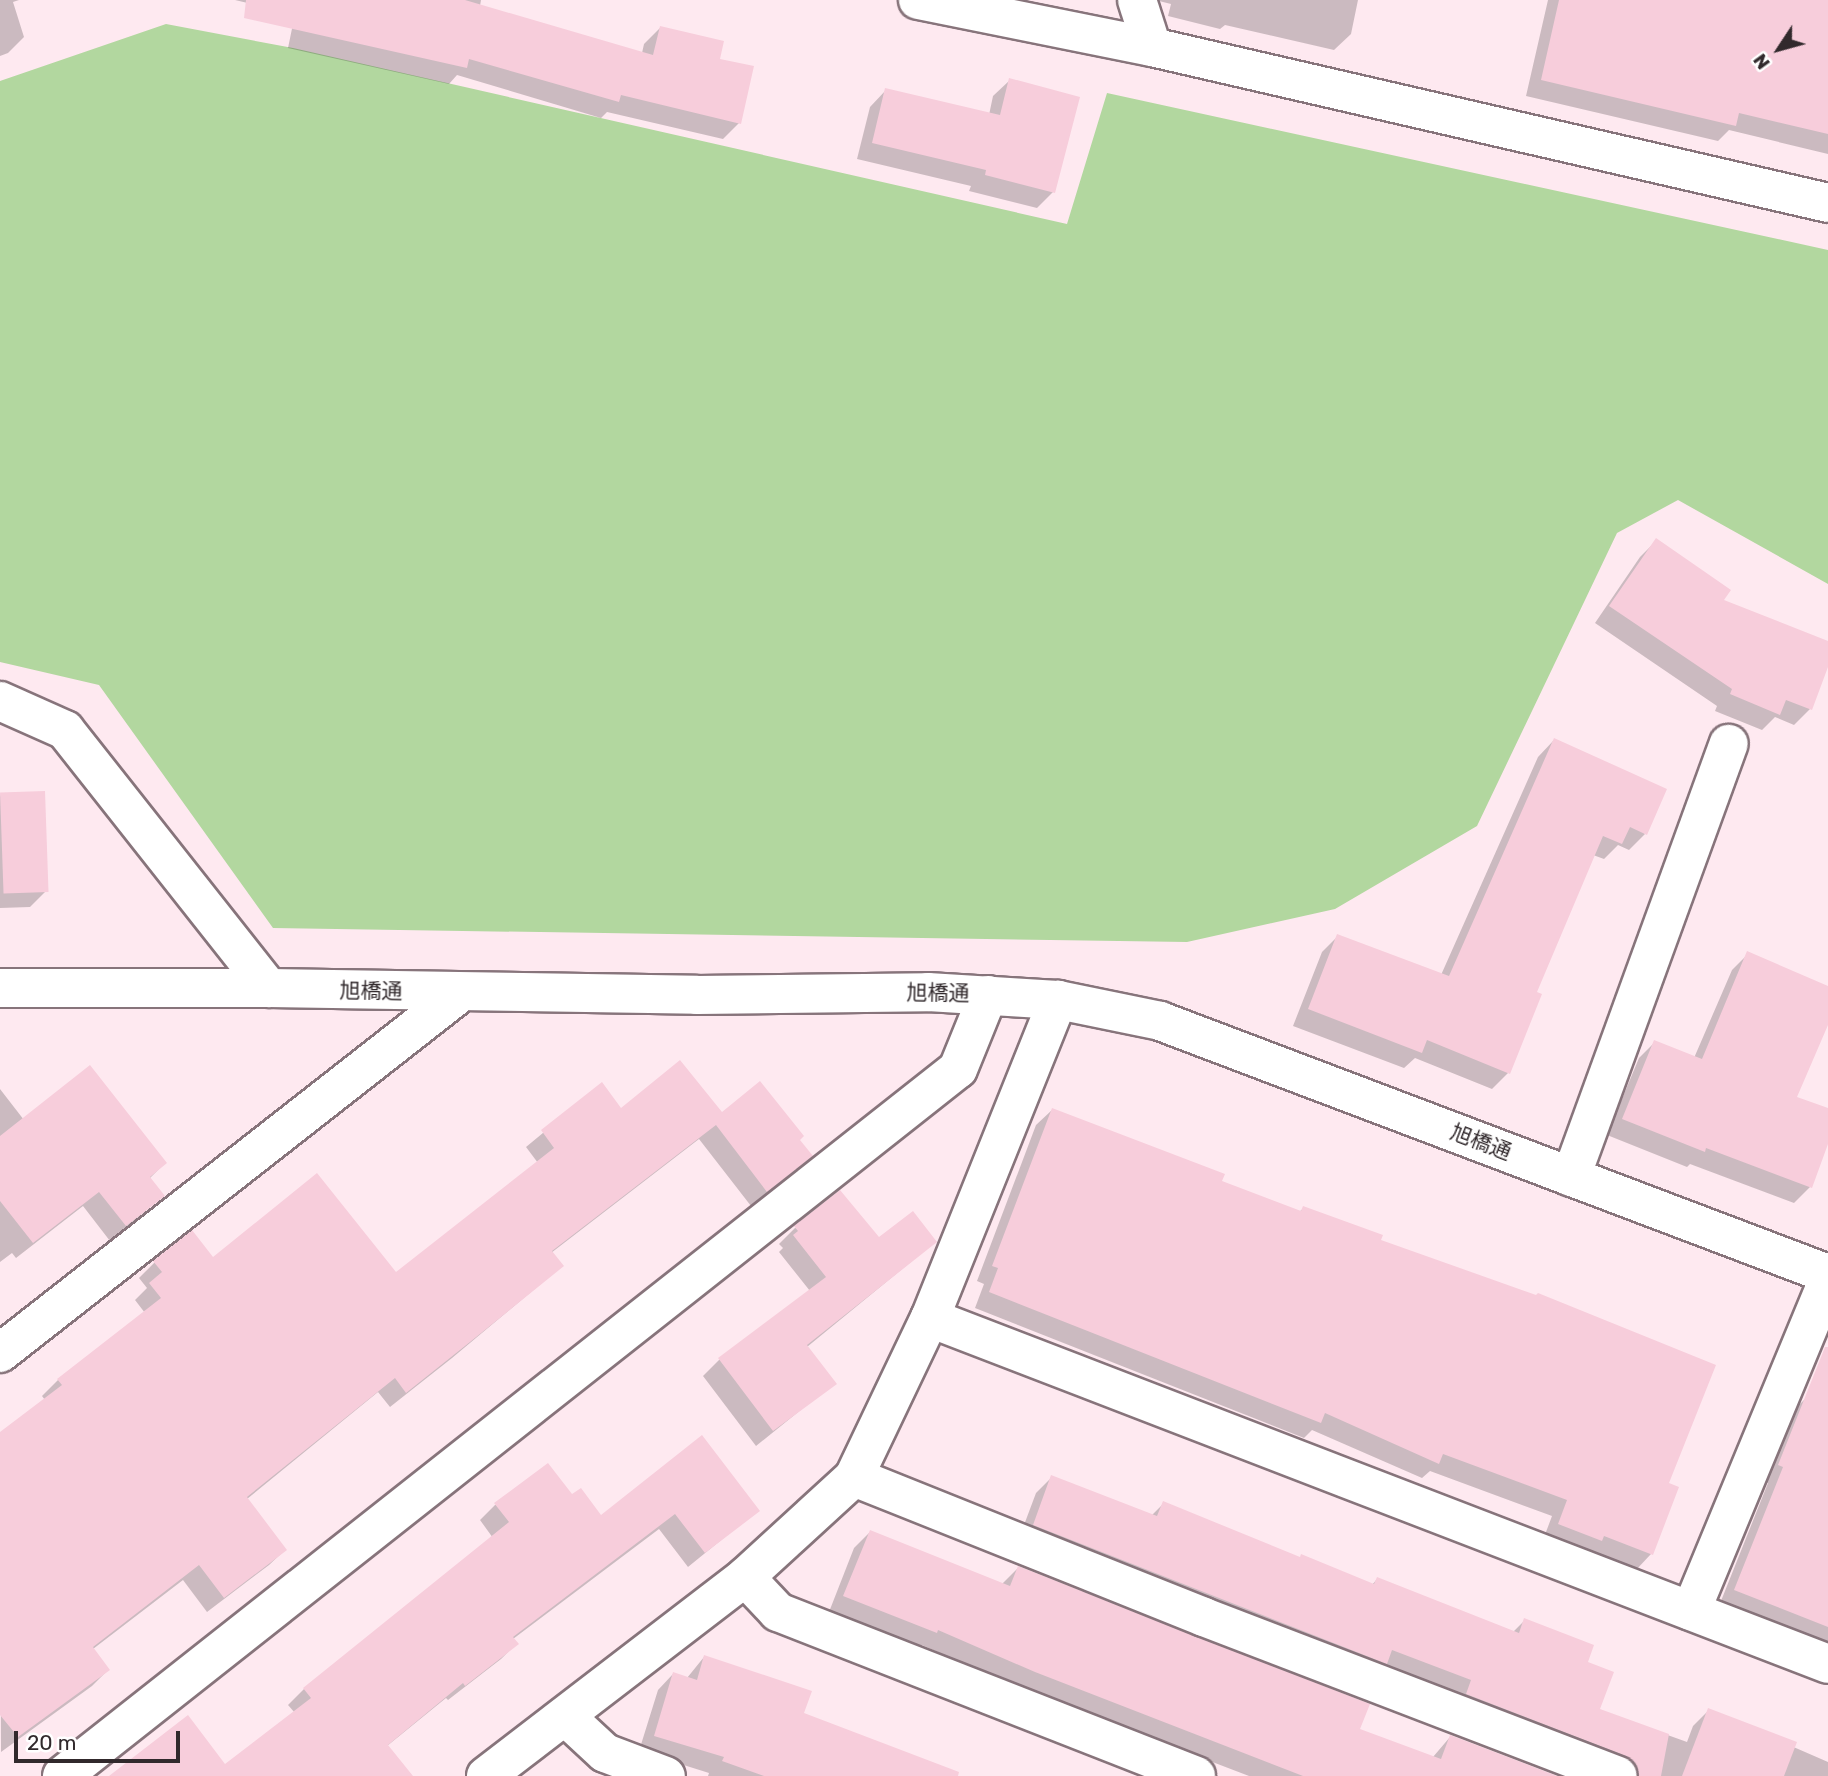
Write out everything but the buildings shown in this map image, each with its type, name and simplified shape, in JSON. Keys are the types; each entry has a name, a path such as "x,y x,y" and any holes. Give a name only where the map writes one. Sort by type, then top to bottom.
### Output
{"street":[{"path":"918,0 1152,47 1828,203"},
{"path":"1137,0 1152,47"},
{"path":"0,701 65,730 268,988"},
{"path":"1571,1177 1729,744"},
{"name":"旭橋通","path":"0,988 268,988 697,995 929,992 1058,1000 1160,1021 1828,1273"},
{"path":"0,1353 460,993"},
{"path":"62,1776 958,1069 988,995"},
{"path":"486,1776 746,1577 854,1477 930,1318 1058,1000"},
{"path":"1691,1611 1828,1280"},
{"path":"930,1318 1828,1664"},
{"path":"854,1477 1191,1612 1618,1776"},
{"path":"746,1577 778,1612 1196,1776"},
{"path":"565,1716 605,1752 666,1776"}],"green space":[{"path":"166,24 293,48 1067,224 1107,93 1828,250 1828,584 1678,500 1617,533 1477,826 1335,909 1187,942 273,928 99,685 0,662 0,81"}]}
